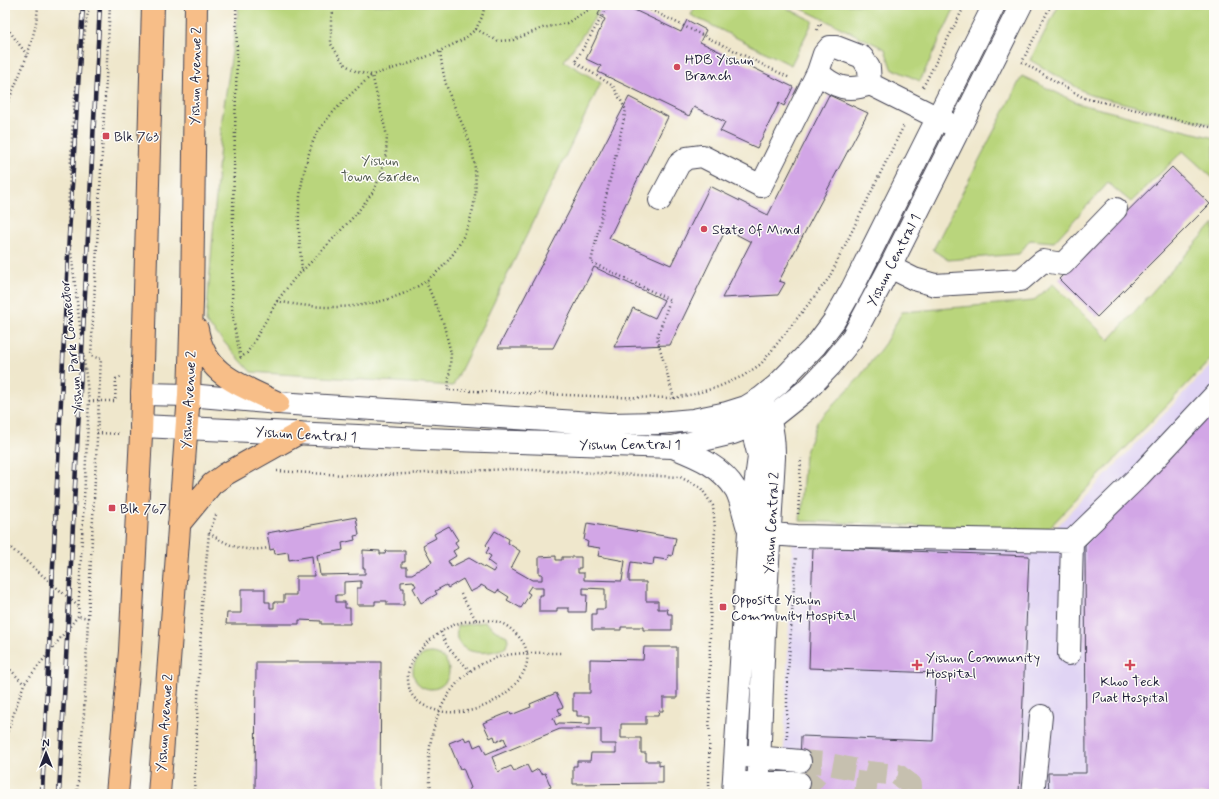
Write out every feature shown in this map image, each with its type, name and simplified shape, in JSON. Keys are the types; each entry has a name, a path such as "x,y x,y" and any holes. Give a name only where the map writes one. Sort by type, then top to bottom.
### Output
{"main road":[{"path":"117,794 130,651 143,385 153,5"},
{"name":"Yishun Avenue 2","path":"159,794 189,395 192,302 196,5"},
{"path":"192,302 199,339 205,355 216,369 230,379 278,403"},
{"path":"179,524 212,484 226,474 299,433"}],"street":[{"name":"Yishun Central 1","path":"141,426 424,439 673,448 733,433 757,412 777,385 816,345 834,321 889,216 994,5"},
{"name":"Yishun Central 1","path":"143,385 189,395 278,403 609,424 659,423 693,420 727,413 757,412 809,388 830,366 851,340 890,268 1021,5"},
{"path":"660,200 679,164 687,158 702,156 761,186 818,72 824,54 830,47 836,47 862,57 869,68 870,84"},
{"path":"818,72 825,79 842,88 859,88 870,84 959,128"},
{"path":"890,268 914,279 935,285 1021,280 1043,261 1063,264 1116,209"},
{"path":"1069,654 1072,541 1139,476 1214,396"},
{"name":"Yishun Central 2","path":"733,788 749,531 759,457 757,412"},
{"name":"Yishun Central 2","path":"757,412 774,438 771,534 764,632 758,788"},
{"name":"Yishun Central 2","path":"673,448 703,460 720,470 736,490 749,531"},
{"path":"771,534 797,536 1072,541"},
{"path":"1033,794 1041,716"},
{"path":"735,756 794,760"},
{"path":"733,788 758,788 799,783"}],"path":[{"path":"5,109 30,47 38,15 38,5"},
{"name":"Yishun Park Connector","path":"78,616 89,401 69,235 68,210 74,102 89,5"},
{"path":"77,794 84,714 101,359 91,356 110,5"},
{"path":"236,5 237,53 232,209 232,308 240,358 246,363"},
{"path":"335,5 331,19 331,44 344,64 357,72 372,75"},
{"path":"302,270 298,236 298,210 303,176 311,147 317,135 329,118 345,100 372,75 414,62 464,39 476,29 482,17 485,5"},
{"path":"476,29 498,41 513,40 543,28 567,23 596,5"},
{"path":"609,5 575,62 613,86 626,110 591,262 670,300 657,338 674,398"},
{"path":"639,5 793,79"},
{"path":"647,8 666,5"},
{"path":"441,390 614,398 674,398 718,387 743,376 762,364 829,278 913,106 965,5"},
{"path":"1051,5 1022,62 1084,98 1214,128"},
{"path":"816,31 819,24 826,28"},
{"path":"5,25 27,55"},
{"path":"277,301 309,307 340,307 380,301 400,296 426,282 437,274 451,258 468,227 476,194 475,169 471,143 450,96 444,78 440,51"},
{"path":"240,358 247,353 277,301 294,279 356,214 373,192 380,177 386,154 388,136 372,75"},
{"path":"5,172 5,218"},
{"path":"426,282 444,322 451,353 448,414"},
{"path":"89,401 115,401 116,379 118,377 143,385"},
{"path":"794,760 787,688 801,458"},
{"path":"276,471 361,476 518,470 680,477 701,488 713,506 715,529 710,622 709,794"},
{"path":"194,794 202,605 209,533 217,513"},
{"path":"209,533 224,543 244,549 254,550 269,548"},
{"path":"5,543 78,607"},
{"path":"461,594 476,620"},
{"path":"5,739 24,684 78,616 88,618"},
{"path":"476,620 496,620 511,628 523,640 528,654 526,667 522,678 511,689 498,698 469,711 439,711 423,706 415,699 410,691 408,680 409,669 413,659 428,642 441,632 458,623 476,620"},
{"path":"441,632 444,642 451,652 470,671"},
{"path":"432,794 429,758 434,724 444,700 456,685 470,671 507,655 562,652"},
{"path":"5,664 24,684"}],"shaded area":[{"path":"1214,362 1214,794 782,794 793,527 1048,536"}],"green space":[{"name":"Yishun Town Garden","path":"239,5 604,5 564,61 601,83 453,386 251,372 206,322 222,119"},
{"path":"696,5 780,5 813,21 791,65 691,15"},
{"path":"794,5 956,5 920,81 891,68 885,49"},
{"path":"1059,5 1211,5 1214,8 1214,125 1090,95 1030,60"},
{"path":"1022,76 1080,104 1214,138 1214,179 1183,151 1131,202 1108,183 1054,242 1030,240 1019,254 948,260 933,250"},
{"path":"1214,223 1214,356 1046,531 800,521 805,455 817,422 858,379 885,343 902,312 1033,301 1053,284 1109,340"},
{"path":"485,622 496,631 507,636 508,640 506,647 494,651 479,652 466,649 460,645 457,639 457,626"},
{"path":"434,653 444,658 448,664 448,678 444,684 438,688 428,689 418,684 414,678 413,668 418,658 424,654"}],"building":[{"path":"602,5 631,5 630,8 681,32 687,20 706,30 700,42 793,87 784,106 779,103 757,148 720,131 725,122 694,107 689,116 598,72 601,66 586,59 605,19 598,15"},
{"path":"829,95 868,113 779,281 785,283 778,295 722,298 751,242 726,229 670,345 614,347 633,308 655,318 664,300 594,267 553,348 498,348 629,97 668,117 609,238 671,265 710,186 768,215"},
{"path":"1172,167 1210,204 1097,317 1059,279"},
{"name":"Khoo Teck Puat Hospital","path":"1214,410 1214,794 1049,794 1048,773 1086,773 1085,545"},
{"path":"356,517 359,535 354,536 355,540 342,543 343,550 317,555 320,575 365,574 365,568 363,568 363,550 380,551 380,554 385,554 386,551 405,551 405,562 402,562 402,567 407,567 407,574 412,574 432,562 423,545 436,538 434,534 449,526 458,540 455,542 458,548 453,551 456,556 448,561 451,567 469,558 493,572 496,567 488,561 491,556 486,553 489,548 486,545 495,531 509,539 508,543 520,551 511,568 532,580 542,580 542,574 539,574 539,557 556,556 556,560 562,560 562,557 581,557 581,568 578,568 578,573 584,573 584,580 622,581 625,561 598,556 600,548 587,546 588,542 584,540 587,523 676,538 672,556 668,555 667,560 654,558 653,565 631,562 629,575 629,582 646,582 646,601 658,601 658,609 667,609 668,614 672,614 672,630 643,630 643,627 621,627 621,630 592,630 592,614 596,614 596,609 605,609 605,589 583,588 583,595 587,595 586,612 569,612 569,608 557,608 557,612 539,612 539,595 543,595 543,588 534,588 531,586 527,592 530,594 521,608 507,600 509,597 498,590 496,593 481,585 470,592 463,579 448,588 446,585 435,591 437,594 421,603 413,588 416,586 413,581 401,582 401,588 404,588 404,605 387,605 387,601 375,601 375,605 357,605 357,588 361,588 361,581 344,582 344,595 336,595 336,602 345,602 345,608 350,608 350,624 321,624 321,621 299,620 299,624 226,624 227,613 241,613 241,589 265,589 265,602 270,602 270,608 274,608 274,602 284,602 284,595 296,595 296,576 314,576 312,556 289,560 288,552 275,554 274,549 270,550 267,533"},
{"name":"Yishun Community Hospital","path":"813,547 1029,556 1019,794 799,794 801,736 933,741 936,673 809,668"},
{"path":"644,647 677,647 677,698 663,698 663,711 659,711 658,716 646,716 646,724 621,724 621,738 641,738 641,753 646,753 646,761 659,761 659,766 663,765 663,783 573,784 573,766 577,766 577,761 590,761 591,753 616,753 616,744 601,744 601,729 560,729 492,757 498,772 511,766 514,771 527,765 531,773 538,769 541,774 545,773 551,787 535,794 470,794 468,790 471,788 463,768 460,769 449,743 464,737 466,741 471,739 474,747 481,744 486,754 507,745 504,738 496,742 494,736 490,738 483,723 510,712 511,715 531,707 530,704 556,693 563,707 558,709 561,715 553,718 556,725 559,723 590,724 590,716 577,716 577,711 573,711 573,693 590,693 590,659 643,660"},
{"path":"256,662 381,662 380,794 255,794"}],"tunnel":[{"path":"800,761 824,763 868,772 898,775 911,785 911,794"},
{"path":"865,794 868,772"},
{"path":"799,783 810,783 823,794"}],"railway":[{"path":"42,794 69,235 83,5"},
{"path":"59,794 100,5"}],"place":[{"name":"HDB Yishun Branch","path":"677,67"},
{"name":"Blk 763","path":"106,136"},
{"name":"State Of Mind","path":"704,229"},
{"name":"Blk 767","path":"112,508"},
{"name":"Opposite Yishun Community Hospital","path":"723,607"},
{"name":"Yishun Community Hospital","path":"917,665"},
{"name":"Khoo Teck Puat Hospital","path":"1130,665"}]}
